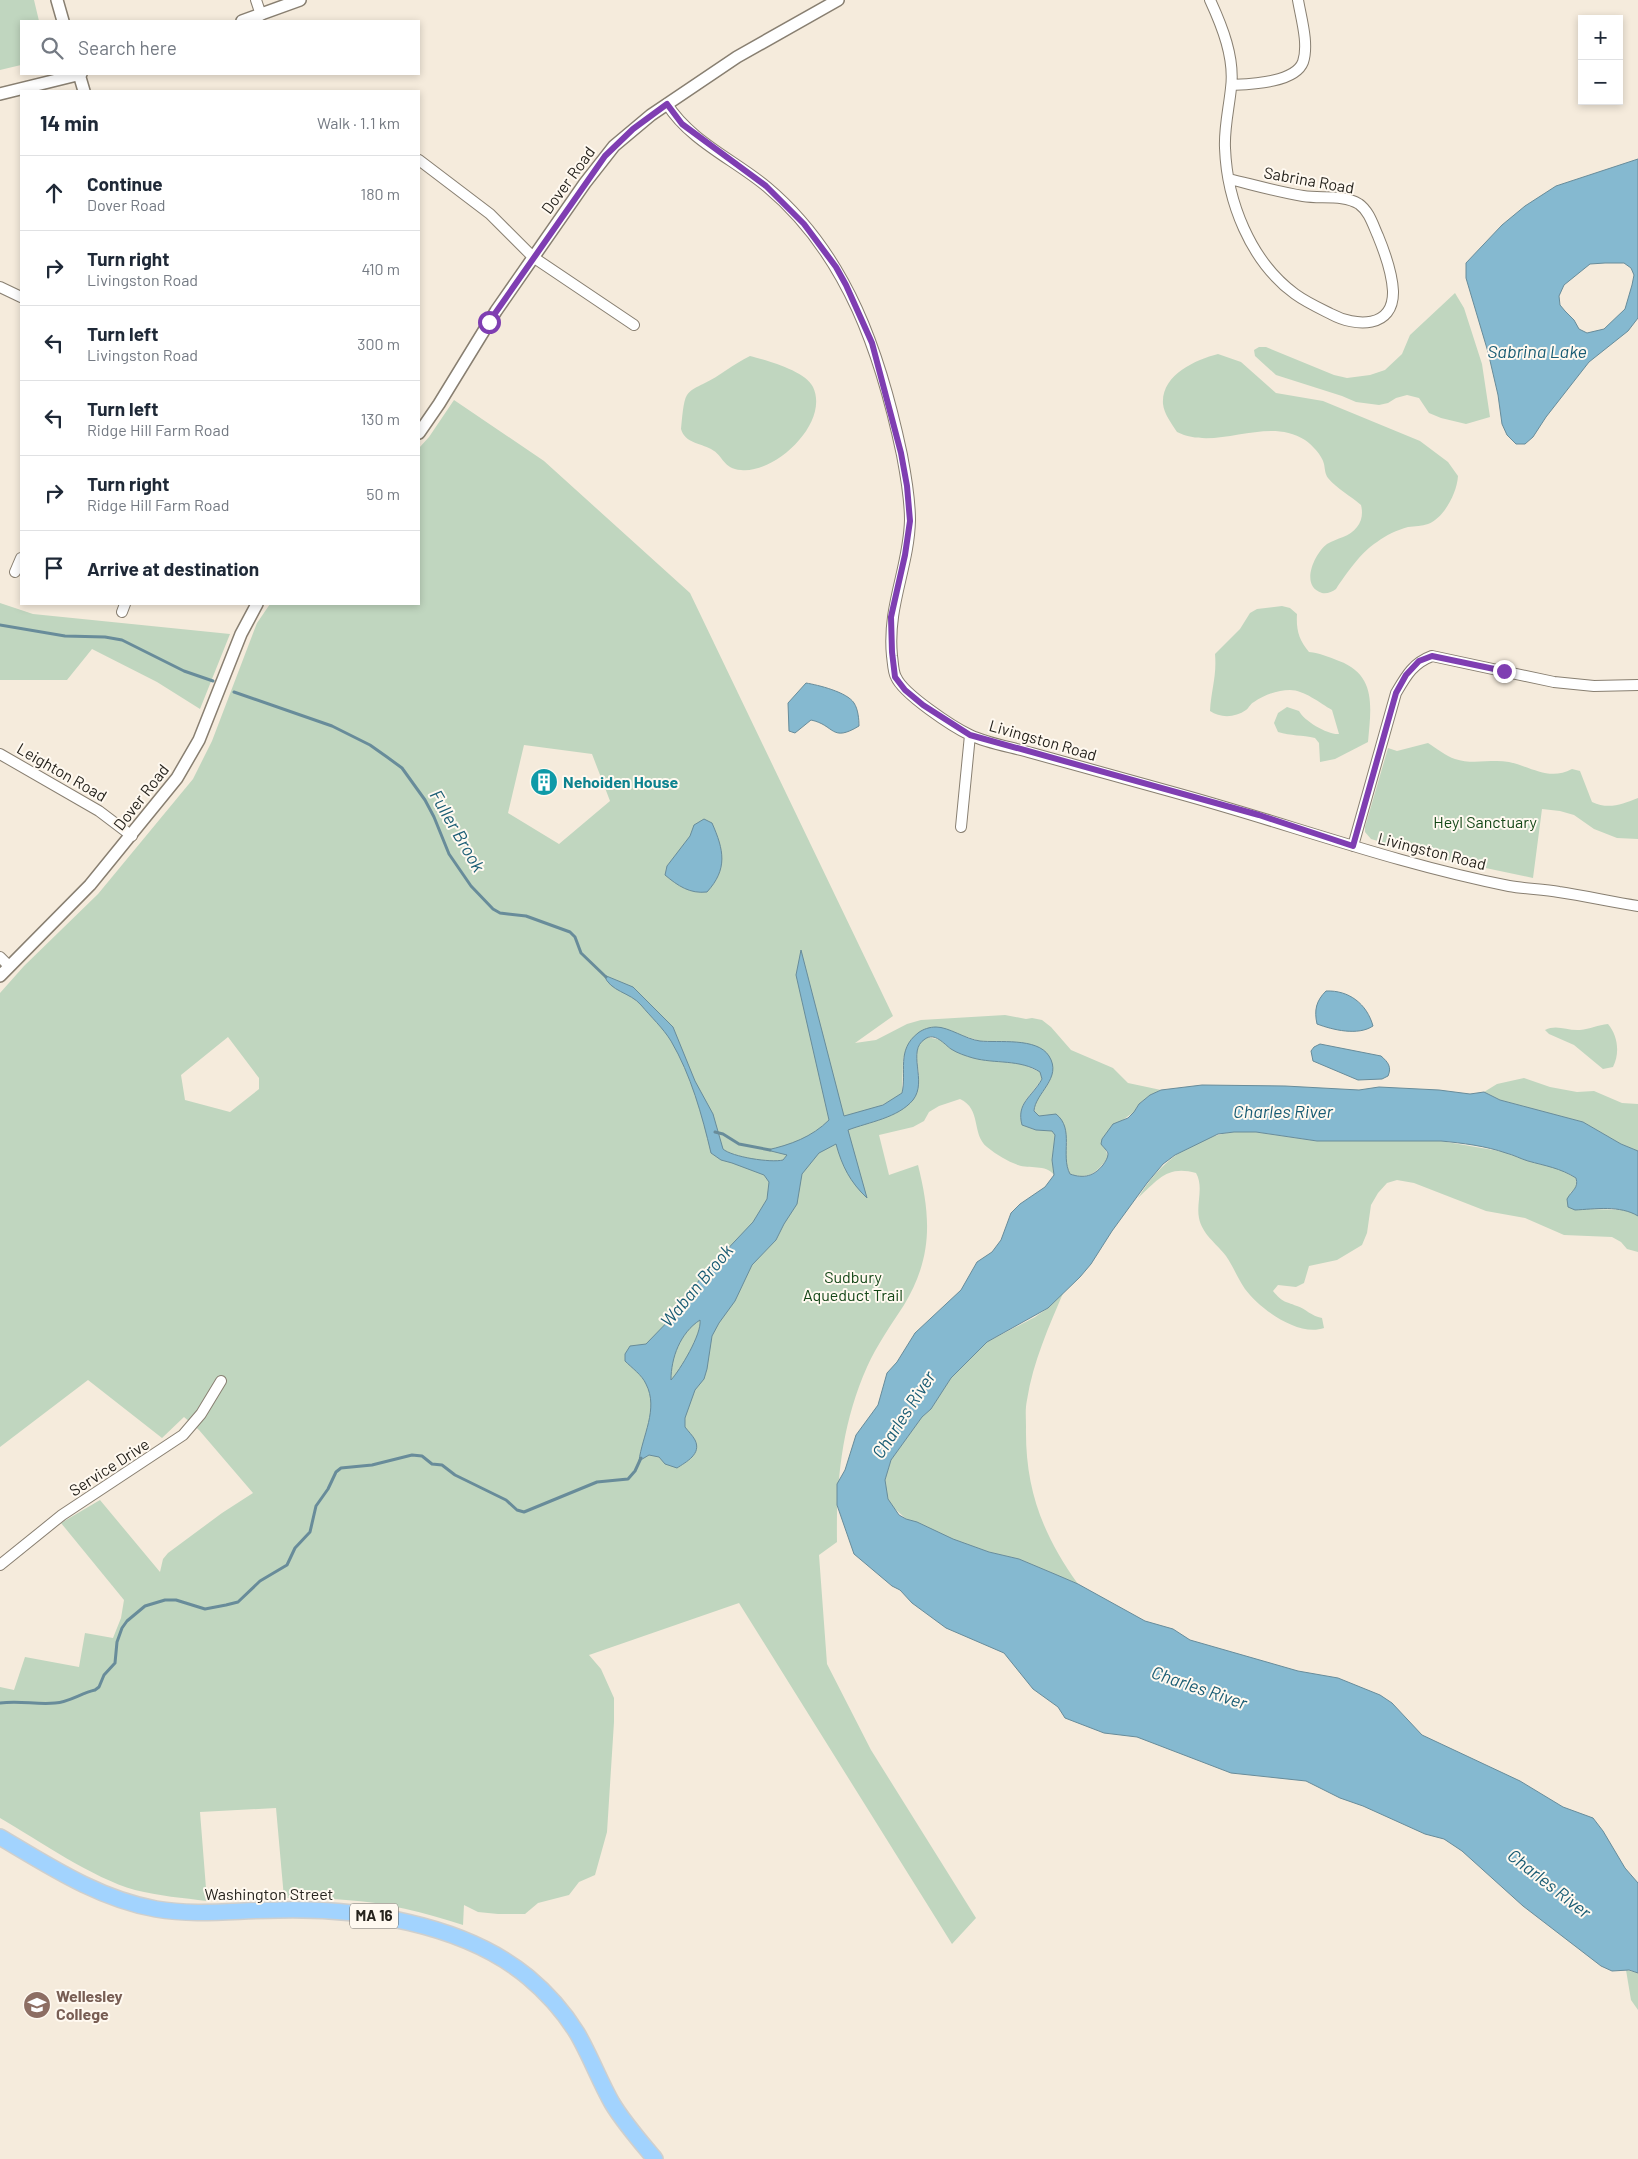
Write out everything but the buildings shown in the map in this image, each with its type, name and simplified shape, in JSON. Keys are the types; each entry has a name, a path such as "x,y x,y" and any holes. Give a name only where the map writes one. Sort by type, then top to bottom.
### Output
{"main road":[{"name":"Washington Street","path":"0,1837 84,1884 116,1898 142,1906 192,1912 294,1910 363,1914 420,1926 460,1939 491,1952 528,1977 567,2018 585,2048 612,2104 655,2159"}],"street":[{"path":"57,0 63,20"},
{"path":"256,0 261,15"},
{"path":"245,20 300,0"},
{"name":"Dover Road","path":"420,432 489,322 605,156 633,129 667,104 748,50 838,0"},
{"name":"Sabrina Road","path":"1210,0 1226,41 1232,85 1224,147 1229,179 1240,219 1249,238 1271,270 1295,294 1332,315 1351,322 1372,322 1386,312 1393,297 1392,280 1381,244 1363,208 1346,199 1301,196 1229,179"},
{"path":"1232,85 1262,83 1288,76 1297,70 1302,63 1304,52 1298,0"},
{"path":"0,94 76,75"},
{"path":"80,75 84,90"},
{"name":"Livingston Road","path":"667,104 682,124 766,186 785,203 804,224 836,267 856,305 872,343 901,453 907,486 910,521 905,555 891,617 895,677 905,690 923,705 970,735 1259,815 1353,846 1511,886 1556,891 1638,906"},
{"path":"420,161 490,214 533,257 634,325"},
{"path":"0,286 20,296"},
{"path":"15,572 20,560"},
{"name":"Dover Road","path":"0,976 79,897 132,836 170,787 194,750 213,709 240,634 256,605"},
{"path":"1353,846 1396,693 1406,675 1419,661 1432,656 1554,682 1594,686 1638,685"},
{"path":"961,827 970,735"},
{"name":"Leighton Road","path":"0,754 99,811 132,836"},
{"path":"0,957 9,966"},
{"name":"Service Drive","path":"0,1565 62,1515 183,1435 201,1414 221,1381"}],"green space":[{"path":"0,0 34,0 39,20 20,20 20,65 0,70"},
{"path":"1455,293 1464,308 1482,364 1490,417 1466,424 1441,418 1429,413 1419,398 1407,395 1379,405 1356,402 1276,375 1255,356 1254,350 1259,347 1266,347 1334,375 1347,378 1370,375 1385,370 1402,354 1410,335"},
{"path":"1218,354 1241,362 1276,393 1323,401 1420,441 1448,462 1458,476 1449,504 1434,521 1421,526 1404,528 1380,539 1360,557 1336,589 1329,593 1322,593 1315,589 1311,584 1310,577 1311,569 1318,554 1327,544 1347,535 1359,525 1362,514 1361,505 1328,478 1323,461 1314,447 1305,440 1290,433 1274,431 1208,438 1192,437 1177,432 1168,419 1163,404 1164,394 1168,385 1181,370 1199,360"},
{"path":"750,356 785,367 802,376 813,387 816,401 814,416 807,430 783,455 769,464 755,469 741,470 727,465 711,449 689,440 681,429 685,402 689,393 694,388"},
{"name":"Sudbury Aqueduct Trail","path":"454,400 544,461 690,593 893,1016 855,1043 876,1040 907,1024 921,1020 1005,1015 1026,1019 1032,1018 1042,1020 1051,1027 1071,1050 1113,1068 1128,1083 1161,1090 1150,1095 1139,1104 1134,1112 1110,1129 1102,1139 1108,1157 1097,1171 1083,1176 1070,1174 1065,1161 1067,1142 1056,1115 1036,1115 1036,1101 1050,1080 1016,1042 980,1041 936,1027 921,1031 911,1041 903,1059 902,1093 894,1100 872,1109 886,1114 893,1114 904,1107 913,1097 918,1088 919,1078 917,1051 920,1043 927,1037 941,1040 951,1049 973,1058 1022,1064 1040,1072 1042,1078 1023,1105 1021,1111 1022,1125 1036,1130 1052,1131 1055,1135 1052,1160 1054,1175 1047,1169 1022,1166 1002,1158 987,1147 979,1135 971,1109 967,1103 960,1099 939,1106 929,1112 924,1121 913,1127 879,1135 889,1175 918,1165 927,1219 925,1253 913,1287 875,1351 858,1388 846,1431 839,1475 837,1542 819,1555 827,1664 871,1750 976,1918 952,1944 739,1603 589,1655 601,1669 614,1698 607,1832 595,1875 579,1882 569,1895 538,1903 525,1914 478,1912 464,1905 463,1925 420,1912 375,1903 330,1899 284,1898 276,1808 200,1812 207,1901 153,1894 118,1884 66,1858 0,1818 0,1687 14,1690 25,1657 79,1667 85,1633 113,1638 121,1618 124,1600 61,1523 100,1500 160,1572 163,1559 168,1553 222,1513 253,1493 199,1430 184,1417 162,1438 88,1380 0,1447 0,993 24,966 98,894 193,779 212,741 257,623 269,605 420,605 420,447","holes":["524,745 592,754 610,801 559,844 508,813","228,1037 259,1078 259,1089 230,1112 185,1100 181,1075"]},
{"path":"0,603 33,614 230,634 200,709 157,682 92,649 67,680 0,680"},
{"path":"1282,606 1290,608 1297,614 1299,634 1309,652 1317,653 1351,667 1366,684 1370,705 1368,742 1335,759 1320,762 1319,743 1315,738 1278,732 1274,723 1278,713 1287,707 1299,711 1311,723 1323,730 1339,734 1332,710 1301,692 1290,690 1271,693 1253,703 1242,713 1232,716 1218,715 1210,711 1215,654 1240,629 1250,613 1257,609"},
{"name":"Heyl Sanctuary","path":"1428,743 1448,756 1461,761 1509,762 1540,772 1556,774 1572,769 1580,771 1592,802 1610,806 1638,798 1638,839 1617,838 1594,829 1574,815 1542,809 1533,878 1438,858 1371,839 1365,832 1365,827 1388,748 1397,751"},
{"path":"1608,1024 1616,1039 1617,1056 1613,1067 1603,1069 1574,1045 1549,1034 1545,1030 1558,1028 1580,1030"},
{"path":"1524,1078 1550,1087 1577,1092 1594,1091 1622,1103 1638,1104 1638,1151 1621,1144 1583,1122 1500,1100 1484,1092 1497,1084"},
{"path":"1234,1132 1256,1132 1317,1141 1441,1141 1505,1152 1528,1161 1555,1167 1576,1178 1576,1188 1570,1193 1589,1209 1629,1210 1638,1216 1638,1252 1627,1249 1621,1242 1612,1237 1564,1235 1525,1218 1486,1211 1414,1183 1397,1180 1387,1183 1371,1205 1367,1233 1362,1245 1337,1260 1309,1266 1304,1283 1296,1287 1278,1285 1273,1291 1284,1301 1322,1318 1324,1328 1314,1330 1303,1329 1280,1319 1260,1305 1242,1285 1226,1256 1206,1234 1199,1218 1200,1189 1196,1173 1178,1171 1170,1173 1157,1180 1138,1198 1156,1173 1178,1154 1204,1140"},
{"path":"1064,1291 1042,1344 1033,1372 1026,1403 1026,1449 1038,1510 1055,1547 1078,1584 1019,1559 989,1552 938,1534 928,1527 906,1519 893,1507 888,1499 885,1480 891,1460 922,1417 931,1409 951,1378 987,1342 1035,1317 1048,1308"},
{"path":"1626,1970 1638,1973 1638,2010 1631,2000"}],"water":[{"name":"Sabrina Lake","path":"1638,159 1638,318 1628,331 1589,362 1546,417 1533,437 1525,444 1516,444 1507,435 1502,424 1498,395 1488,352 1466,278 1466,263 1502,225 1525,206 1556,186","holes":["1624,263 1631,268 1634,275 1625,309 1604,329 1587,333 1579,329 1574,320 1560,305 1559,296 1564,285 1590,264"]},
{"path":"806,683 832,690 850,699 856,708 859,726 850,731 838,733 819,722 811,720 795,733 789,731 788,703"},
{"path":"704,819 712,823 719,842 722,859 714,884 707,892 695,892 675,883 665,875 667,866 690,836 694,825"},
{"name":"Charles River","path":"801,950 844,1116 883,1105 902,1093 907,1047 911,1040 924,1029 941,1028 980,1041 1027,1043 1043,1050 1049,1056 1053,1071 1034,1111 1039,1116 1056,1114 1062,1120 1066,1135 1067,1167 1070,1174 1075,1176 1088,1176 1100,1169 1108,1154 1101,1144 1102,1139 1113,1124 1128,1118 1139,1104 1150,1095 1161,1090 1202,1085 1285,1086 1359,1090 1379,1087 1439,1090 1470,1094 1484,1092 1500,1100 1583,1122 1621,1144 1638,1151 1638,1216 1623,1210 1575,1210 1568,1207 1567,1199 1576,1187 1576,1178 1559,1170 1482,1147 1441,1141 1317,1141 1256,1132 1218,1134 1175,1155 1163,1164 1147,1183 1080,1277 1048,1308 987,1342 951,1378 931,1409 922,1417 891,1460 885,1480 888,1499 899,1515 906,1519 917,1522 953,1539 989,1552 1019,1559 1057,1575 1078,1584 1145,1621 1173,1629 1190,1640 1298,1671 1338,1678 1380,1695 1392,1703 1422,1735 1520,1781 1563,1807 1593,1818 1625,1868 1638,1883 1638,1973 1629,1970 1612,1971 1601,1966 1523,1906 1462,1851 1444,1839 1425,1834 1363,1806 1340,1798 1306,1781 1231,1773 1137,1737 1104,1733 1065,1718 1058,1707 1033,1689 1004,1653 946,1628 912,1603 900,1590 892,1586 854,1554 837,1505 837,1484 845,1470 856,1435 878,1405 887,1373 897,1362 915,1333 961,1290 977,1262 992,1252 1001,1240 1011,1213 1020,1204 1045,1187 1054,1175 1052,1160 1055,1135 1052,1131 1036,1130 1022,1125 1021,1111 1026,1100 1042,1079 1040,1072 1016,1063 981,1060 970,1057 953,1050 936,1038 929,1037 925,1039 917,1051 919,1084 913,1100 907,1106 883,1119 848,1130 867,1198 847,1173 836,1144 819,1153 802,1174 797,1204 776,1240 752,1265 735,1301 719,1323 712,1336 704,1379 695,1390 685,1418 685,1427 697,1445 695,1453 677,1468 665,1464 659,1457 649,1455 639,1461 649,1422 650,1393 644,1381 625,1361 625,1354 630,1346 646,1344 677,1312 702,1276 753,1222 767,1199 769,1182 764,1175 721,1160 711,1153 695,1096 671,1041 641,1005 631,997 615,989 604,975 633,987 673,1027 695,1081 713,1114 723,1149 743,1157 777,1161 783,1160 787,1155 767,1150 800,1140 829,1120 796,975","holes":["700,1320 700,1326 690,1352 671,1380 675,1355 682,1339 693,1325"]},
{"path":"1326,991 1342,993 1356,1000 1366,1011 1373,1026 1360,1031 1353,1031 1338,1030 1317,1024 1317,1006 1320,998"},
{"path":"1320,1044 1381,1056 1389,1065 1388,1076 1382,1079 1358,1080 1313,1061 1311,1051"}],"waterway":[{"name":"Fuller Brook","path":"0,625 65,636 105,637 122,640 184,671 213,681"},
{"name":"Fuller Brook","path":"234,692 332,726 370,745 402,768 425,800 449,854 471,886 493,909 500,913 526,916 570,932 575,937 581,953 606,977"},
{"name":"Fuller Brook","path":"715,1132 723,1134 739,1144 770,1150"},
{"name":"Waban Brook","path":"0,1703 60,1702 95,1690 99,1687 104,1675 115,1663 117,1642 122,1628 127,1621 145,1606 165,1600 176,1600 205,1609 238,1602 260,1581 287,1565 295,1548 310,1532 316,1506 328,1489 336,1472 341,1468 372,1465 412,1455 422,1456 432,1464 442,1465 455,1475 506,1500 517,1510 524,1512 597,1482 628,1479 635,1471 641,1458"}],"place":[{"name":"Nehoiden House","path":"544,782"},
{"name":"Wellesley College","path":"37,2005"}],"route":[{"path":"489,322 585,182 605,156 633,129 667,104 682,124 766,186 785,203 804,224 836,267 856,305 872,343 901,453 907,486 910,521 905,555 891,617 895,677 905,690 923,705 970,735 1259,815 1353,846 1396,693 1406,675 1419,661 1432,656 1504,671"}]}
